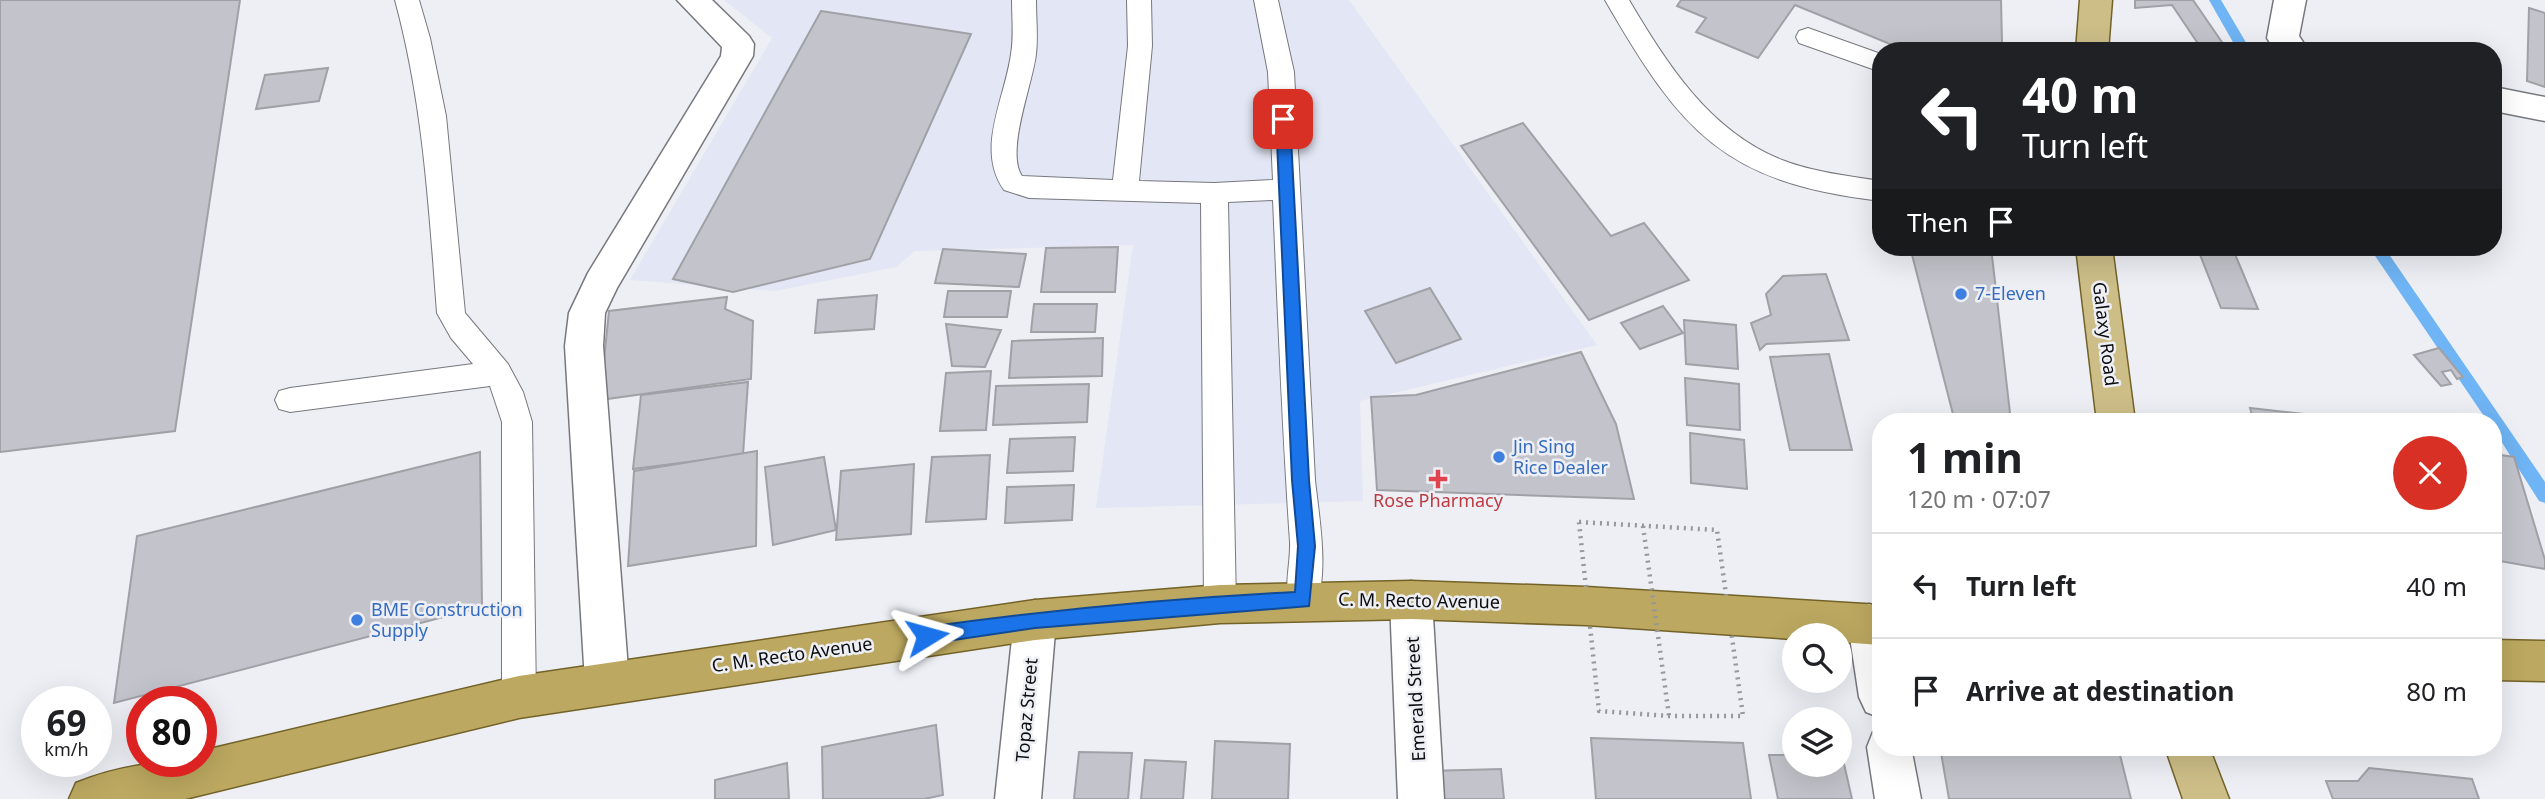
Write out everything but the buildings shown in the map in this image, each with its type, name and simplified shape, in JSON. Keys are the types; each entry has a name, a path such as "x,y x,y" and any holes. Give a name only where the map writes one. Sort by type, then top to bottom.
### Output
{"highway":[{"name":"C. M. Recto Avenue","path":"92,799 519,697 1035,620 1220,604 1303,600 1411,600 1586,606 1872,624"},
{"path":"2502,660 2545,661"}],"main road":[{"path":"2093,42 2095,0"},
{"name":"Galaxy Road","path":"2095,256 2115,413"},
{"path":"2190,756 2206,799"}],"street":[{"path":"607,682 584,346 587,313 601,283 737,57 738,44 693,0"},
{"path":"2288,42 2290,0"},
{"path":"2502,101 2545,109"},
{"name":"Emerald Street","path":"1411,600 1421,799"},
{"name":"Topaz Street","path":"1018,799 1035,620"},
{"path":"1891,756 1898,799"}],"lane":[{"path":"407,0 422,47 437,135 451,313 457,327 498,373 510,393 517,422 519,697"},
{"path":"1024,0 1024,53 1003,151 1006,173 1013,183 1029,188 1214,193 1286,189"},
{"path":"1125,191 1140,46 1139,0"},
{"path":"1266,0 1281,72 1306,546 1303,600"},
{"path":"1616,0 1652,61 1708,128 1743,152 1778,168 1872,190"},
{"path":"1808,37 1872,60"},
{"path":"1214,193 1220,604"},
{"path":"290,400 393,384 498,373"}],"path":[{"path":"1579,522 1717,530"},
{"path":"1643,526 1669,716"},
{"path":"1586,606 1599,711 1669,716 1743,716"}],"shaded area":[{"path":"724,0 1349,0 1597,345 1360,401 1363,501 1096,508 1133,245 915,251 896,267 775,291 630,280 772,38"}],"waterway":[{"path":"2215,0 2240,42"},
{"path":"2382,256 2491,413"},
{"path":"2502,429 2545,496"}],"place":[{"name":"7-Eleven","path":"1961,294"},
{"name":"Jin Sing Rice Dealer","path":"1499,457"},
{"name":"Rose Pharmacy","path":"1438,479"},
{"name":"BME Construction Supply","path":"357,620"}],"route":[{"path":"927,636 1035,620 1220,604 1303,600 1306,546 1300,480 1283,119"}]}
